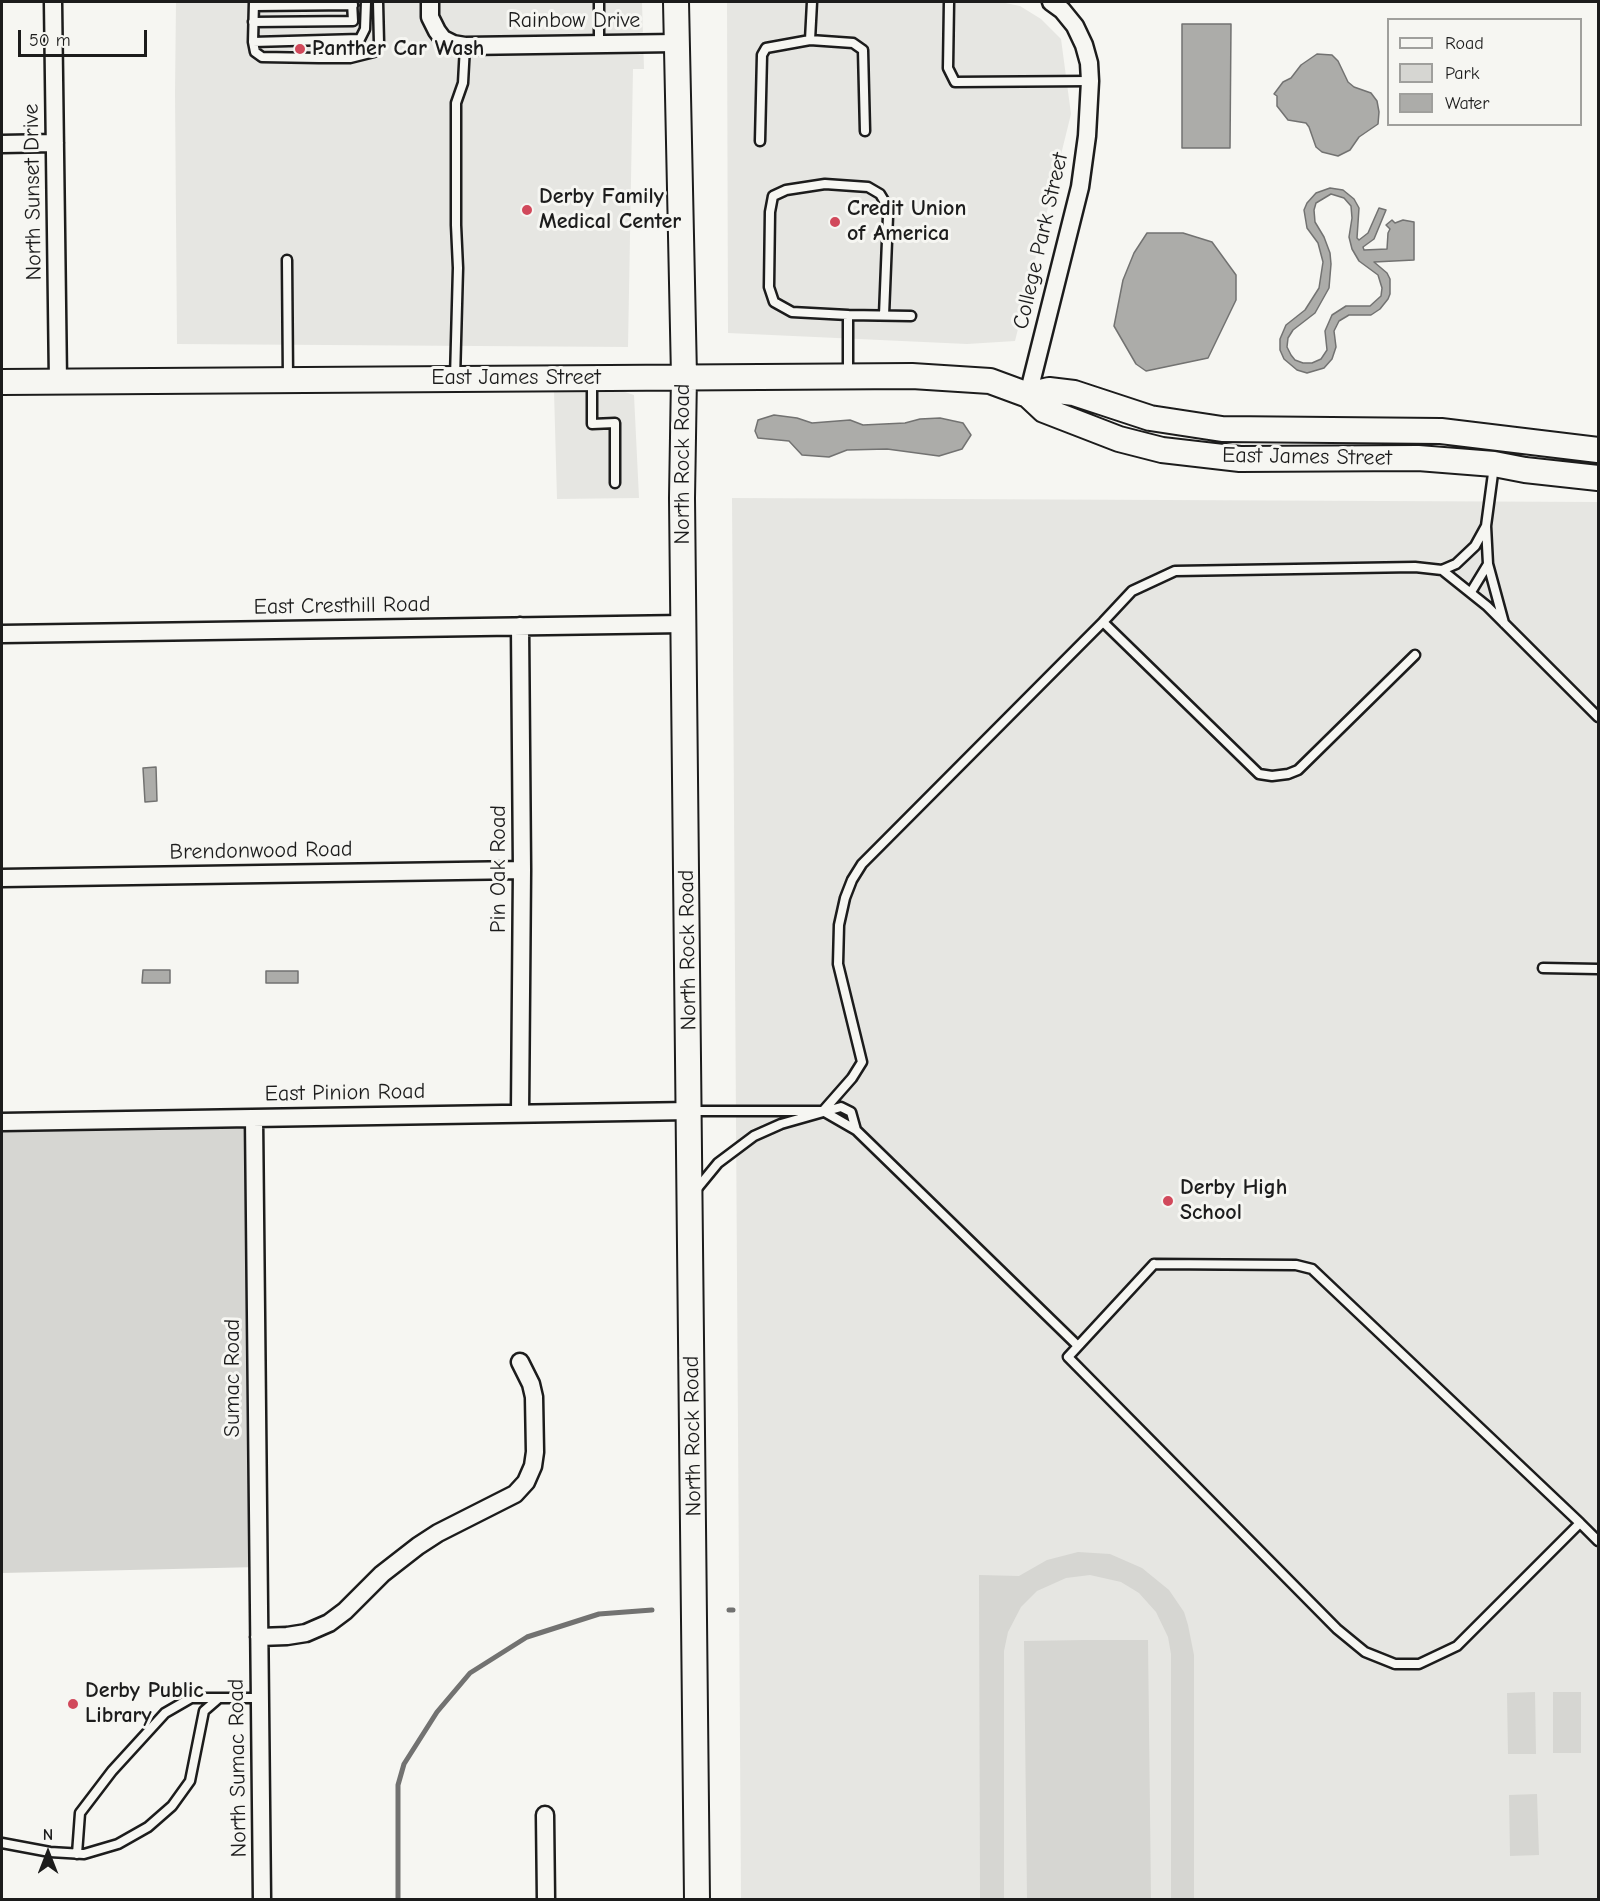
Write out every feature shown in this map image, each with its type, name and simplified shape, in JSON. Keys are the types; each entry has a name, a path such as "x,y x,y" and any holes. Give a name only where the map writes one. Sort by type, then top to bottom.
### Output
{"street":[{"name":"North Sunset Drive","path":"53,2 58,381"},
{"name":"Rainbow Drive","path":"430,2 430,17 443,39 453,44 465,46 676,43"},
{"name":"North Rock Road","path":"676,2 684,376 684,624 697,1899"},
{"name":"College Park Street","path":"1028,395 1080,187 1087,136 1089,63 1075,26 1062,10 1051,2"},
{"path":"2,144 55,143"},
{"name":"East James Street","path":"2,382 684,376 966,378 990,381 1028,395 1044,410 1119,439 1162,450 1240,459 1418,458 1494,464 1525,470 1599,478"},
{"name":"East James Street","path":"1028,395 1049,390 1074,393 1149,418 1222,429 1440,431 1599,450"},
{"name":"East Cresthill Road","path":"2,634 684,624"},
{"name":"Pin Oak Road","path":"520,626 522,870 520,1113"},
{"name":"Brendonwood Road","path":"2,878 522,870"},
{"name":"East Pinion Road","path":"2,1122 690,1111"},
{"name":"Sumac Road","path":"254,1118 259,1637"},
{"path":"259,1637 306,1633 329,1623 345,1611 382,1574 418,1546 438,1533 515,1494 526,1482 533,1466 535,1452 534,1397 531,1384 520,1362"},
{"name":"North Sumac Road","path":"259,1637 262,1899"},
{"path":"545,1815 546,1899"}],"lane":[{"path":"253,42 360,39 365,29 366,2"},
{"path":"253,22 353,21 352,3 254,4 253,22 253,42 255,52 262,57 364,56 374,52 379,43 378,2"},
{"path":"599,2 599,43"},
{"path":"810,40 812,2"},
{"path":"949,2 948,68 955,82 1090,81"},
{"path":"760,141 762,55 766,48 810,40 853,43 863,51 865,131"},
{"path":"455,378 458,268 456,103 463,83 465,46"},
{"path":"884,315 888,216 886,204 880,194 868,187 825,184 786,190 773,196 770,212 769,287 774,302 792,312 911,316"},
{"path":"287,260 288,380"},
{"path":"848,376 849,315"},
{"path":"592,377 592,424 615,423 615,483"},
{"path":"1494,464 1486,525 1488,564 1504,624"},
{"path":"823,1111 852,1078 862,1062 838,964 839,925 852,880 862,864 1132,591 1175,571 1415,567 1442,570 1456,564 1475,546 1486,525"},
{"path":"1471,592 1488,564"},
{"path":"1442,570 1471,592 1599,717"},
{"path":"1103,622 1259,774 1272,776 1298,770 1415,654"},
{"path":"1544,968 1599,969"},
{"path":"691,1196 718,1163 754,1136 781,1124 841,1107 851,1112 856,1130"},
{"path":"690,1111 823,1111 856,1130 1078,1346"},
{"path":"1580,1523 1457,1646 1419,1664 1395,1664 1365,1652 1332,1625 1068,1357 1154,1264 1296,1265 1312,1269 1599,1541"},
{"path":"77,1854 80,1813 111,1771 165,1713 191,1698 259,1698"},
{"path":"2,1842 50,1852 84,1854 118,1844 148,1827 172,1806 190,1781 204,1711 219,1698"}],"shaded area":[{"path":"176,2 642,2 644,69 633,69 628,347 177,344"},
{"path":"727,2 1000,2 1020,6 1041,19 1061,39 1071,114 1015,341 967,344 728,333"},
{"path":"619,390 634,395 639,498 557,499 554,391"},
{"name":"Derby High School","path":"732,498 1598,502 1598,1899 741,1899"}],"green space":[{"path":"254,1118 258,1567 2,1573 2,1122"},
{"path":"1078,1552 1110,1554 1142,1568 1169,1590 1184,1612 1194,1655 1194,1899 1171,1899 1171,1654 1168,1637 1156,1612 1139,1593 1121,1582 1090,1575 1066,1578 1037,1591 1021,1607 1008,1632 1004,1651 1004,1899 980,1899 979,1575 1019,1576 1047,1560"},
{"path":"1148,1640 1151,1899 1027,1899 1024,1641"},
{"path":"1535,1692 1536,1754 1508,1754 1507,1693"},
{"path":"1553,1692 1581,1692 1581,1753 1553,1753"},
{"path":"1537,1794 1539,1855 1510,1856 1509,1795"}],"water":[{"path":"1182,24 1231,24 1230,148 1182,148"},
{"path":"1317,54 1332,55 1338,61 1348,82 1354,87 1371,93 1377,101 1378,124 1359,137 1350,150 1338,156 1322,152 1316,147 1306,123 1288,120 1277,106 1277,96 1274,94 1301,65"},
{"path":"1330,188 1343,190 1354,199 1359,208 1357,238 1359,240 1368,233 1379,208 1386,210 1374,239 1363,247 1364,250 1387,249 1390,229 1386,225 1392,220 1395,223 1403,220 1414,222 1414,260 1374,262 1387,273 1390,279 1388,299 1371,315 1349,315 1339,321 1334,331 1336,347 1332,359 1324,368 1307,373 1297,370 1284,359 1280,350 1280,339 1286,325 1305,310 1319,288 1323,262 1318,243 1307,228 1304,210 1316,193","holes":["1331,194 1344,198 1351,206 1349,237 1352,249 1359,261 1378,275 1382,288 1381,296 1370,306 1346,306 1332,315 1325,331 1327,350 1321,359 1312,363 1303,363 1295,360 1291,355 1287,347 1288,338 1293,330 1315,313 1329,288 1331,264 1324,237 1315,222 1314,210 1316,203"]},
{"path":"1147,233 1183,233 1212,242 1236,275 1236,300 1208,358 1146,371 1136,364 1114,326 1123,280 1134,253"},
{"path":"774,415 797,418 812,423 850,420 863,425 905,423 920,419 940,418 963,423 971,435 962,449 939,456 887,449 847,450 829,457 802,455 789,441 758,438 755,431 758,420"},
{"path":"156,767 157,801 145,802 143,768"},
{"path":"143,970 170,970 170,983 142,983"},
{"path":"266,971 298,971 298,983 266,983"}],"waterway":[{"path":"398,1900 398,1785 404,1764 437,1712 470,1673 527,1637 599,1614 652,1610"}],"place":[{"name":"Panther Car Wash","path":"300,49"},
{"name":"Derby Family Medical Center","path":"527,210"},
{"name":"Credit Union of America","path":"835,222"},
{"name":"Derby High School","path":"1168,1201"},
{"name":"Derby Public Library","path":"73,1704"}]}
